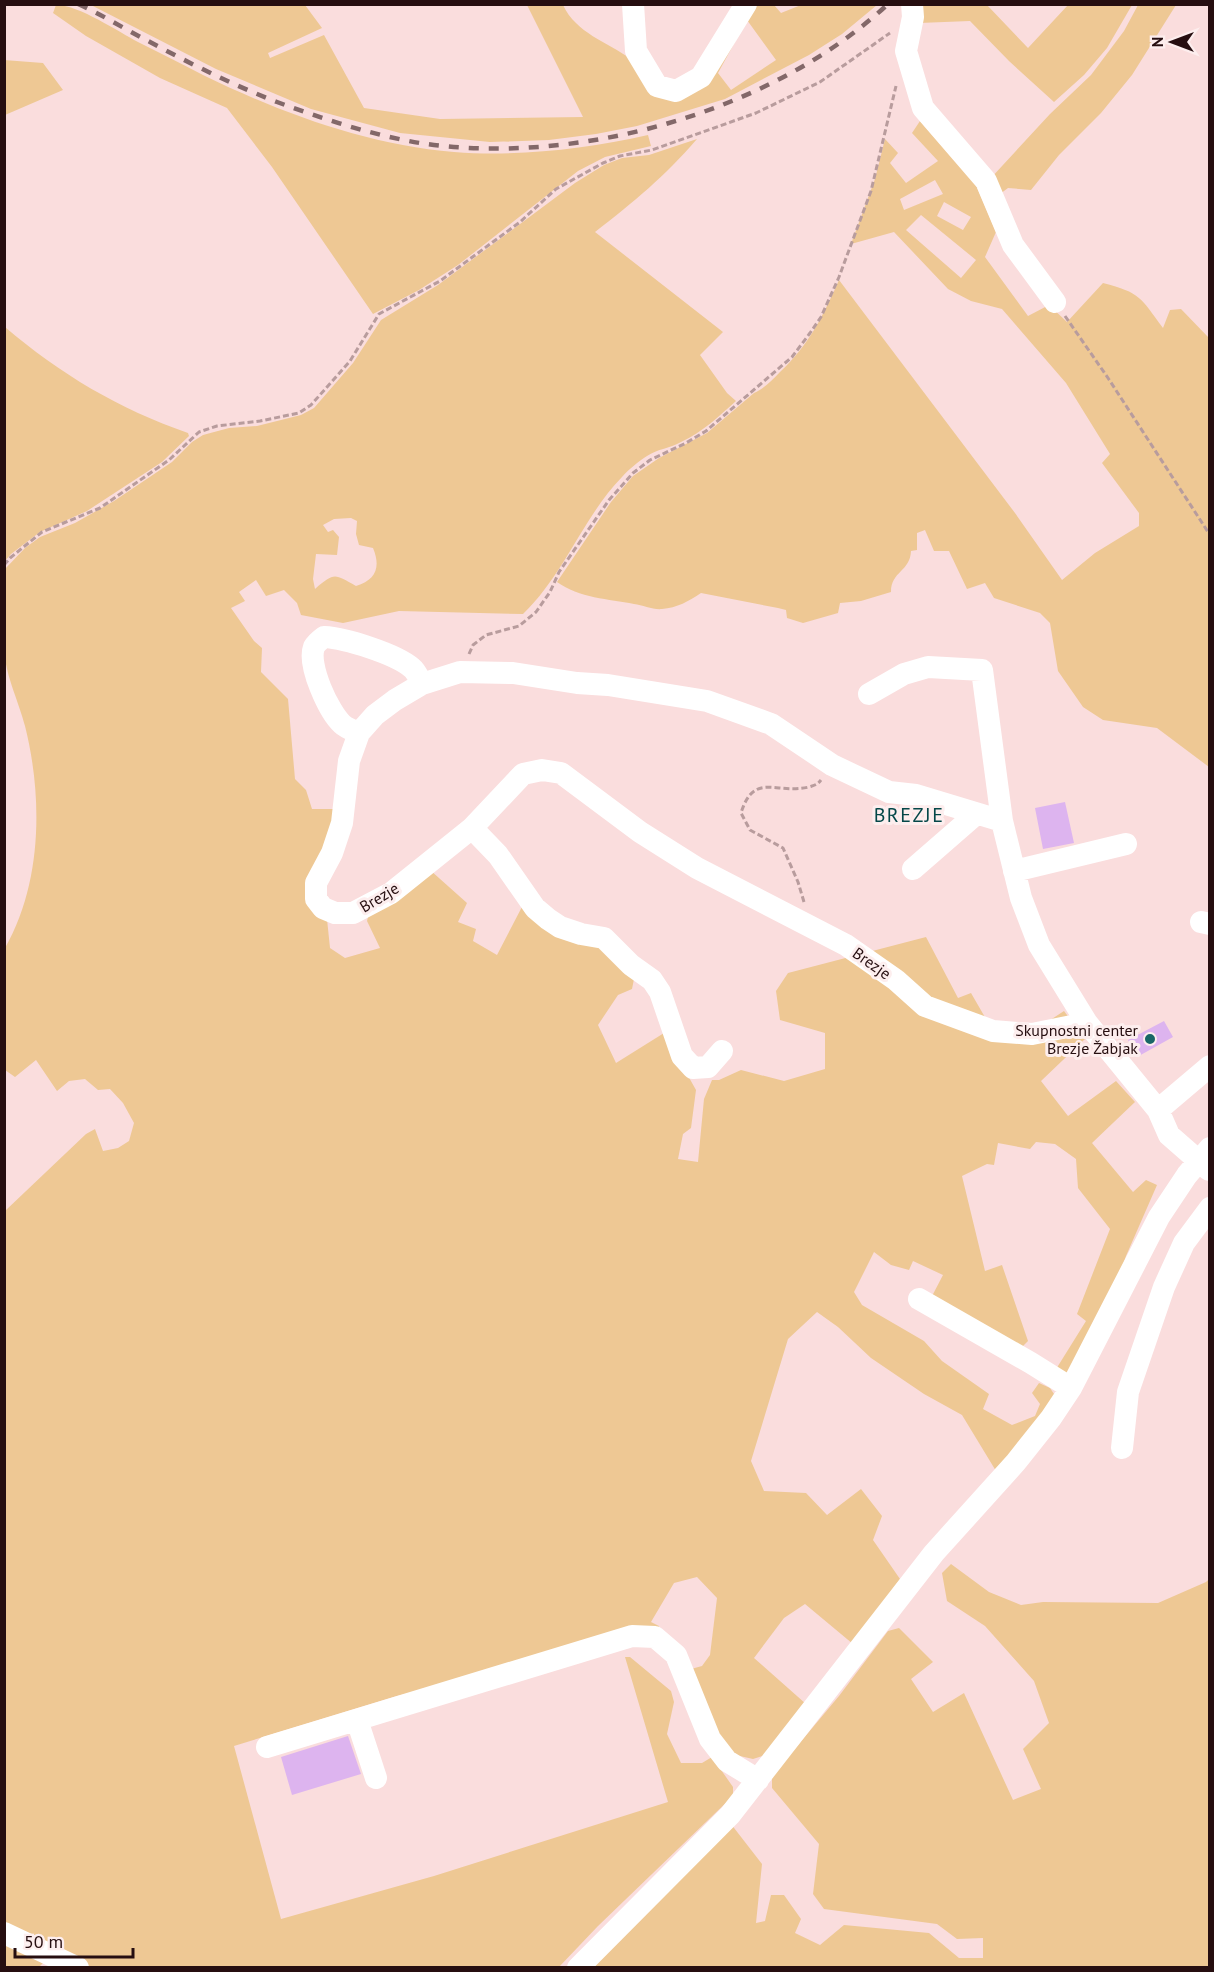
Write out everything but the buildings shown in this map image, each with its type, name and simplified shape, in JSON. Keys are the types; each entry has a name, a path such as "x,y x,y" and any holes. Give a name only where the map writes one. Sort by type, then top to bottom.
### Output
{"street":[{"path":"633,4 636,51 657,87 676,92 701,77 746,4"},
{"path":"913,10 906,51 923,108 986,181 1013,244 1056,302"},
{"path":"359,733 342,725 321,692 312,655 315,645 324,637 338,638 395,657 414,669 422,684"},
{"path":"578,1968 730,1815 934,1553 1016,1462 1051,1418 1071,1388 1159,1217 1206,1159 1169,1135 1158,1110 1087,1023 1040,945 1021,898 1002,822 982,670 928,668 904,674 869,694"},
{"name":"Brezje","path":"1002,822 916,795 889,792 832,765 771,724 707,701 608,685 513,674 460,672 422,684 375,715 359,733 349,760 342,823 332,853 316,883 316,899 323,908 335,913 353,913 391,893 472,828 523,774 542,770 561,773 640,832 697,868 846,945 896,980 925,1006 993,1031 1032,1034 1087,1023"},
{"path":"913,869 975,814"},
{"path":"472,828 498,855 535,908 548,919 560,927 604,938 631,965 652,980 660,992 682,1056 693,1068 708,1067 722,1051"},
{"path":"1014,870 1126,844"},
{"path":"1158,1110 1209,1066"},
{"path":"1122,1448 1128,1392 1164,1287 1184,1242 1209,1208"},
{"path":"919,1299 1071,1388"},
{"path":"267,1747 632,1636 655,1637 676,1655 710,1739 727,1761 758,1780"},
{"path":"357,1720 375,1778"},
{"path":"4,1933 78,1968"}],"path":[{"path":"4,565 42,532 100,508 169,460 199,432 217,426 260,421 299,412 311,405 350,361 380,314 440,280 520,222 556,189 620,156 652,150 756,113 820,81 913,10"},
{"path":"460,672 473,645 486,634 519,626 536,612 565,563 609,500 633,473 650,460 686,443 706,430 792,357 810,333 821,316 871,191 897,82"},
{"path":"1056,302 1209,535"},
{"path":"812,929 798,882 783,848 750,830 741,813 746,797 760,787 798,790 817,785 832,765"}],"shaded area":[{"path":"56,5 86,14 203,75 263,102 357,135 421,148 478,153 527,153 576,148 648,135 651,146 605,157 578,171 458,265 419,290 373,314 272,167 227,108 160,78 86,36 53,13"},
{"path":"91,5 305,5 322,28 268,53 270,58 324,35 364,108 440,119 583,117 527,5 563,5 569,15 584,30 631,59 674,96 753,5 774,5 781,13 801,5 877,5 842,34 809,55 725,99 637,126 596,134 549,140 490,142 400,133 311,109 216,69","holes":["747,20 776,60 731,90 718,73"]},
{"path":"918,5 987,5 1028,48 1068,5 1132,5 1107,48 1084,75 1054,102 970,21 919,23"},
{"path":"1138,5 1176,5 1132,75 1101,113 1059,155 1031,190 1008,188 992,200 990,179 1050,114 1091,75 1124,31"},
{"path":"4,60 43,63 63,90 5,115"},
{"path":"920,121 976,185 996,232 985,257 1028,316 1049,305 1067,322 1103,283 1133,293 1163,328 1170,310 1181,309 1209,338 1209,767 1157,728 1103,720 1083,707 1058,671 1050,623 1040,613 994,598 985,583 967,589 949,551 934,551 925,530 917,533 917,550 911,551 910,558 894,580 891,592 861,601 840,603 838,613 803,623 787,618 786,610 701,593 678,606 659,609 584,595 557,582 611,502 633,476 659,458 707,433 768,384 790,362 814,329 839,280 1015,513 1062,580 1095,553 1139,526 1139,513 1102,463 1110,454 1066,383 1002,309 971,301 948,289 894,232 851,244 875,179 885,139 898,153 890,163 906,183 938,161 912,133","holes":["935,180 943,194 904,210 900,199","944,202 971,217 963,230 937,216","921,215 976,260 961,278 906,230"]},
{"path":"697,139 649,188 595,232 723,332 700,355 727,393 736,401 696,433 677,444 651,454 625,474 596,510 550,582 523,614 399,611 343,623 301,615 297,603 284,590 266,596 256,580 239,592 245,601 231,608 254,641 262,648 261,672 288,699 295,779 306,790 312,809 338,809 327,848 327,919 330,948 345,958 380,948 367,921 370,909 430,870 467,903 458,922 476,929 473,941 497,955 524,903 597,943 634,979 632,989 618,995 598,1025 616,1063 664,1033 696,1090 691,1128 683,1134 678,1159 698,1162 704,1099 712,1080 719,1080 741,1070 784,1081 825,1069 825,1033 780,1020 776,991 788,973 926,937 958,998 971,993 997,1038 1018,1041 1064,1011 1085,1039 1041,1081 1068,1116 1116,1081 1135,1102 1092,1143 1133,1192 1146,1180 1157,1185 1126,1256 1117,1285 1070,1371 1060,1378 1053,1374 1086,1321 1077,1314 1110,1229 1078,1188 1076,1159 1055,1144 1036,1142 1030,1149 998,1143 994,1165 987,1164 962,1176 985,1271 1002,1265 1028,1341 1020,1349 931,1298 943,1275 913,1261 909,1270 891,1265 874,1252 854,1292 862,1305 924,1341 942,1361 989,1394 983,1409 1012,1425 1035,1416 1040,1404 1032,1393 1039,1383 1050,1388 1056,1397 996,1471 962,1415 924,1394 871,1358 838,1327 817,1312 788,1339 751,1461 764,1491 806,1493 827,1515 861,1489 882,1516 873,1540 900,1579 853,1644 805,1604 784,1618 754,1658 806,1704 772,1753 753,1759 731,1754 714,1735 691,1669 702,1666 710,1655 717,1598 697,1577 674,1583 651,1622 659,1626 660,1632 397,1696 234,1746 281,1919 434,1876 668,1802 625,1657 630,1657 671,1691 674,1702 667,1734 681,1763 702,1763 712,1757 733,1787 733,1796 598,1926 559,1967 90,1967 5,1928 5,1211 86,1134 95,1129 103,1151 118,1148 129,1141 134,1123 123,1103 110,1089 98,1090 85,1079 69,1081 57,1091 36,1060 15,1077 5,1070 5,948 26,896 36,840 36,811 31,754 6,664 5,569 25,548 40,537 75,523 114,501 172,462 192,442 203,435 229,428 257,426 301,415 314,408 353,363 381,320 438,285 575,183 604,165 622,158 649,155","holes":["351,518 357,521 356,534 359,545 373,548 377,561 375,572 368,580 356,586 339,577 331,577 315,589 313,579 316,554 337,555 339,537 333,530 328,532 323,525 334,519"]},
{"path":"5,327 47,360 91,389 138,413 188,433 189,436 162,462 87,511 40,532 5,561"},
{"path":"951,1564 989,1592 1021,1605 1043,1602 1158,1603 1209,1579 1209,1967 584,1968 731,1824 762,1864 756,1923 765,1921 771,1895 784,1895 801,1919 795,1933 820,1945 844,1925 929,1933 959,1958 983,1958 983,1938 957,1939 937,1924 824,1909 813,1894 819,1844 772,1788 772,1776 839,1696 888,1631 899,1628 933,1662 911,1679 933,1712 964,1693 1013,1800 1041,1789 1023,1749 1049,1723 1034,1681 985,1626 947,1601 942,1573"},
{"path":"4,1940 46,1960 39,1967 5,1967"}],"railway":[{"path":"78,4 212,74 294,108 348,126 402,140 480,148 543,147 606,138 669,123 730,102 788,75 841,42 888,4"}],"place":[{"name":"Skupnostni center Brezje Žabjak","path":"1150,1039"}],"district":[{"name":"BREZJE","path":"909,815"}]}
